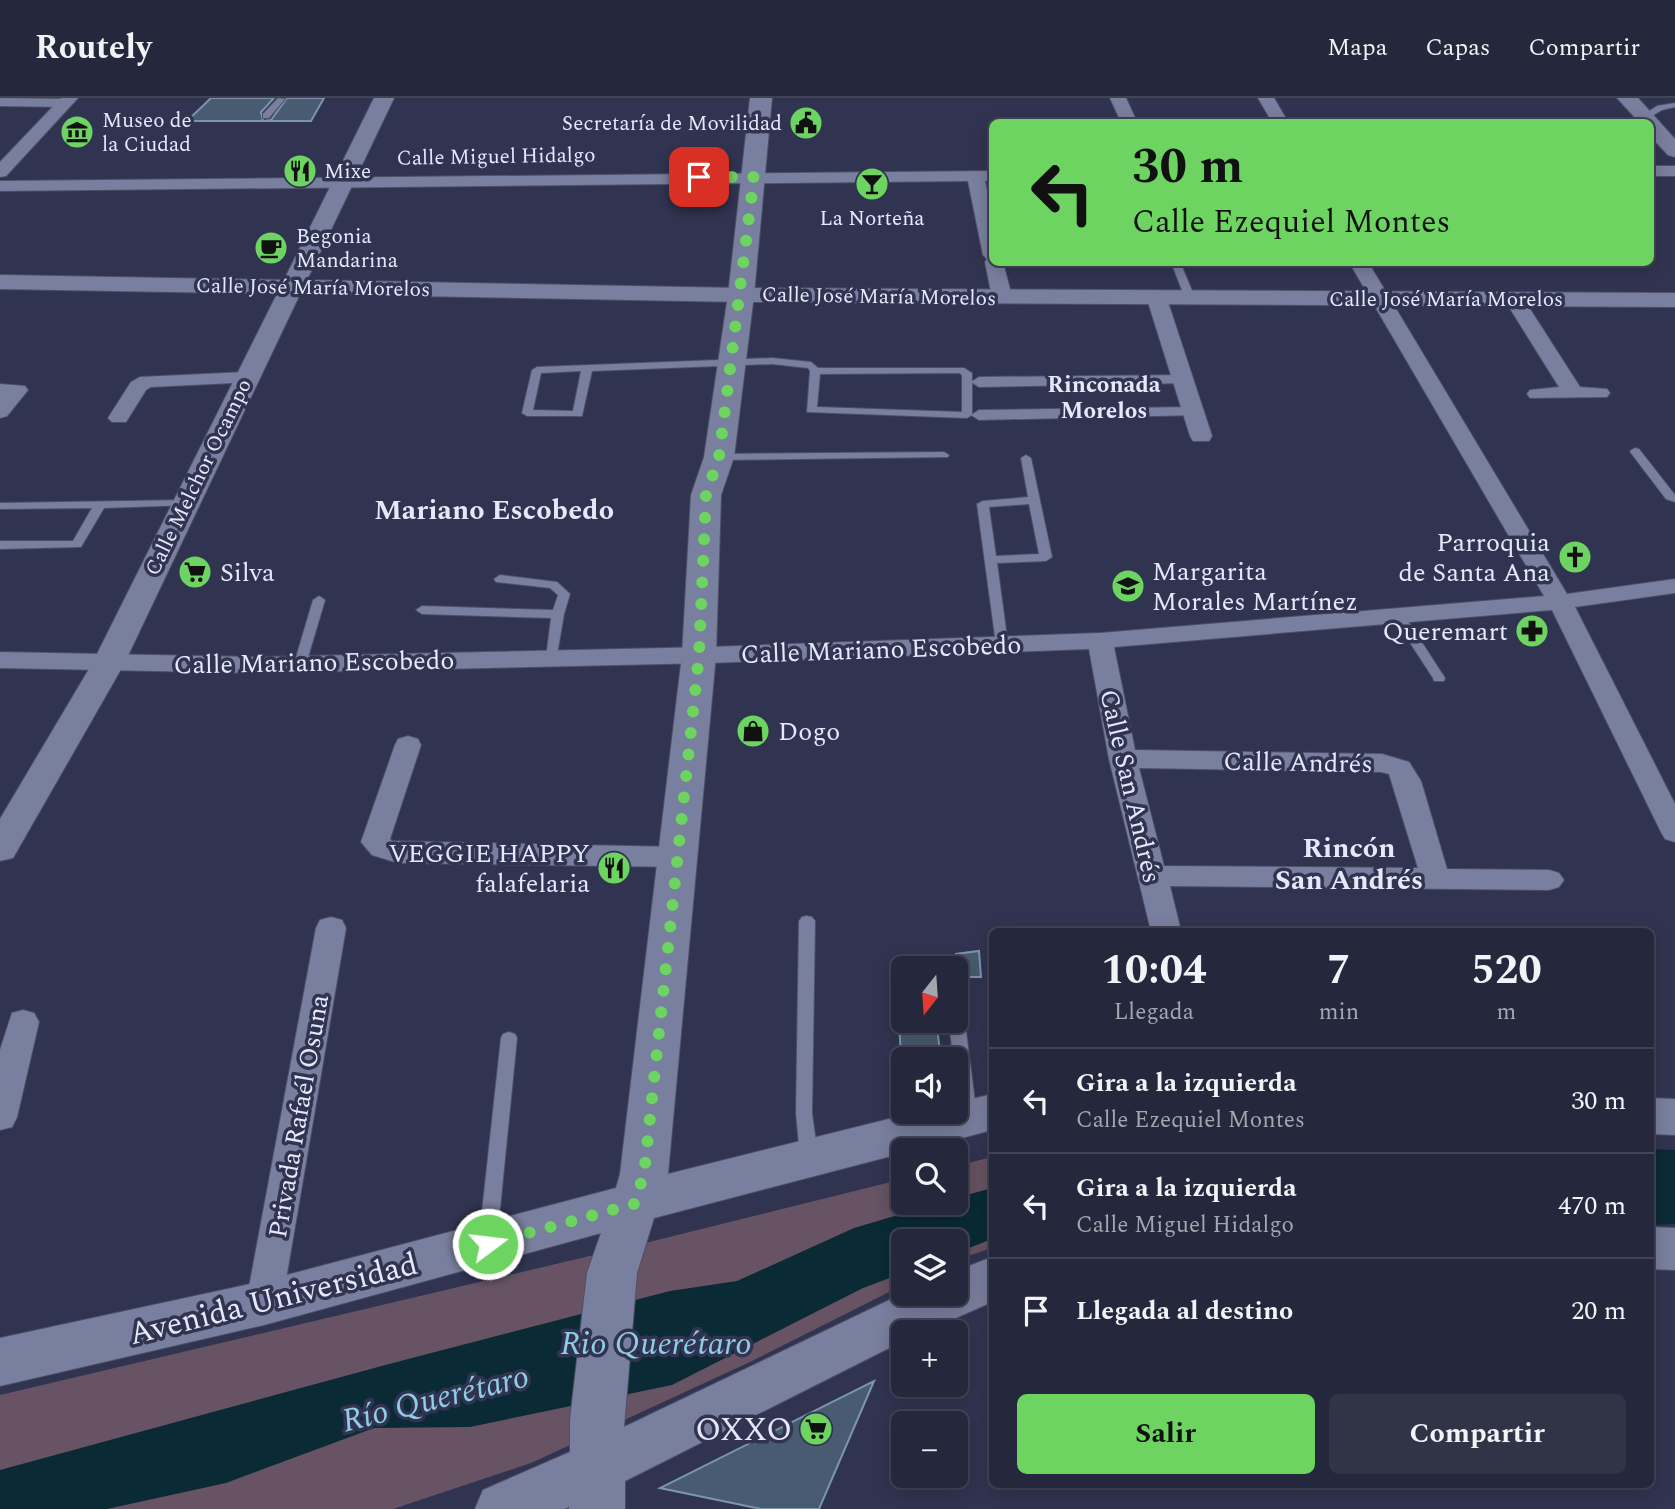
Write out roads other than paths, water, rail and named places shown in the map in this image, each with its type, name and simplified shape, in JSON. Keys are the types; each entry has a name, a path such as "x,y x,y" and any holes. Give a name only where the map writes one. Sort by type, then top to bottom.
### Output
{"main road":[{"path":"597,1466 612,1273 644,1174 699,655 706,495 719,457 741,295 761,98"},
{"name":"Avenida Universidad","path":"0,1362 264,1303 981,1115"},
{"path":"1654,1116 1675,1117"},
{"path":"1654,1248 1675,1249"},
{"path":"503,1509 597,1466 882,1326 989,1280"}],"street":[{"name":"Calle Melchor Ocampo","path":"0,849 107,664 384,98"},
{"path":"1118,98 1128,119"},
{"path":"1266,98 1278,119"},
{"path":"1627,98 1646,119"},
{"path":"0,102 68,101"},
{"path":"0,172 68,101"},
{"path":"1654,128 1675,151"},
{"path":"1654,171 1675,171"},
{"name":"Calle Miguel Hidalgo","path":"0,186 983,176"},
{"path":"983,176 989,229"},
{"path":"995,266 1002,297"},
{"path":"1361,266 1378,299 1560,602 1675,832"},
{"name":"Calle José María Morelos","path":"0,282 741,295 1675,300"},
{"path":"1157,299 1201,436"},
{"path":"1514,299 1573,393"},
{"path":"201,399 123,410 138,386 147,381 246,378"},
{"path":"979,382 1184,380"},
{"path":"0,390 18,390 0,412"},
{"path":"1537,394 1600,393"},
{"path":"979,415 1193,412"},
{"name":"Calle Mariano Escobedo","path":"0,660 107,664 300,664 699,655 1100,641 1560,602 1675,586"},
{"name":"Calle San Andrés","path":"1100,641 1123,759 1165,928"},
{"path":"408,745 376,842 383,848 398,853 679,857"},
{"name":"Calle Andrés","path":"1123,759 1382,763 1399,768 1407,781 1435,877"},
{"path":"1151,876 1549,880"},
{"name":"Privada Rafaél Osuna","path":"264,1303 331,928"},
{"path":"0,1117 23,1023"}],"lane":[{"path":"266,116 281,99"},
{"path":"1650,119 1660,108 1675,105"},
{"path":"1177,266 1189,298"},
{"path":"587,368 578,414 527,413 537,370 587,368 731,363 799,362 811,365 815,371 811,410 968,415 967,373 961,370 815,371"},
{"path":"1635,451 1675,499"},
{"path":"719,457 944,455"},
{"path":"992,560 1046,557 1026,458"},
{"path":"1002,644 983,504 1034,500"},
{"path":"0,506 187,503"},
{"path":"0,545 77,545 100,505"},
{"path":"500,579 553,585 564,594 558,614 552,658"},
{"path":"300,664 319,600"},
{"path":"422,610 558,614"},
{"path":"1398,615 1439,678"},
{"path":"807,921 804,1113 809,1158"},
{"path":"960,1033 981,1115"},
{"path":"488,1244 509,1038"}],"water":[{"path":"1654,1149 1675,1150 1675,1224 1654,1225"},
{"name":"Rio Querétaro","path":"989,1189 989,1240 968,1248 968,1229 891,1229 891,1278 863,1288 672,1385 470,1427 374,1428 226,1483 107,1509 0,1509 0,1470 670,1291 737,1281 854,1228 898,1215 968,1215 968,1195"}],"place":[{"name":"Secretaría de Movilidad","path":"806,123"},
{"name":"Museo de la Ciudad","path":"77,132"},
{"name":"Mixe","path":"300,171"},
{"name":"La Norteña","path":"872,184"},
{"name":"Begonia Mandarina","path":"271,248"},
{"name":"Parroquia de Santa Ana","path":"1575,557"},
{"name":"Silva","path":"195,572"},
{"name":"Margarita Morales Martínez","path":"1128,586"},
{"name":"Queremart","path":"1532,631"},
{"name":"Dogo","path":"753,731"},
{"name":"VEGGIE HAPPY falafelaria","path":"614,868"},
{"name":"OXXO","path":"816,1429"}],"district":[{"name":"Rinconada Morelos","path":"1104,397"},
{"name":"Mariano Escobedo","path":"494,509"},
{"name":"Rincón San Andrés","path":"1349,863"}],"water label":[{"name":"Río Querétaro","path":"435,1397"}]}
